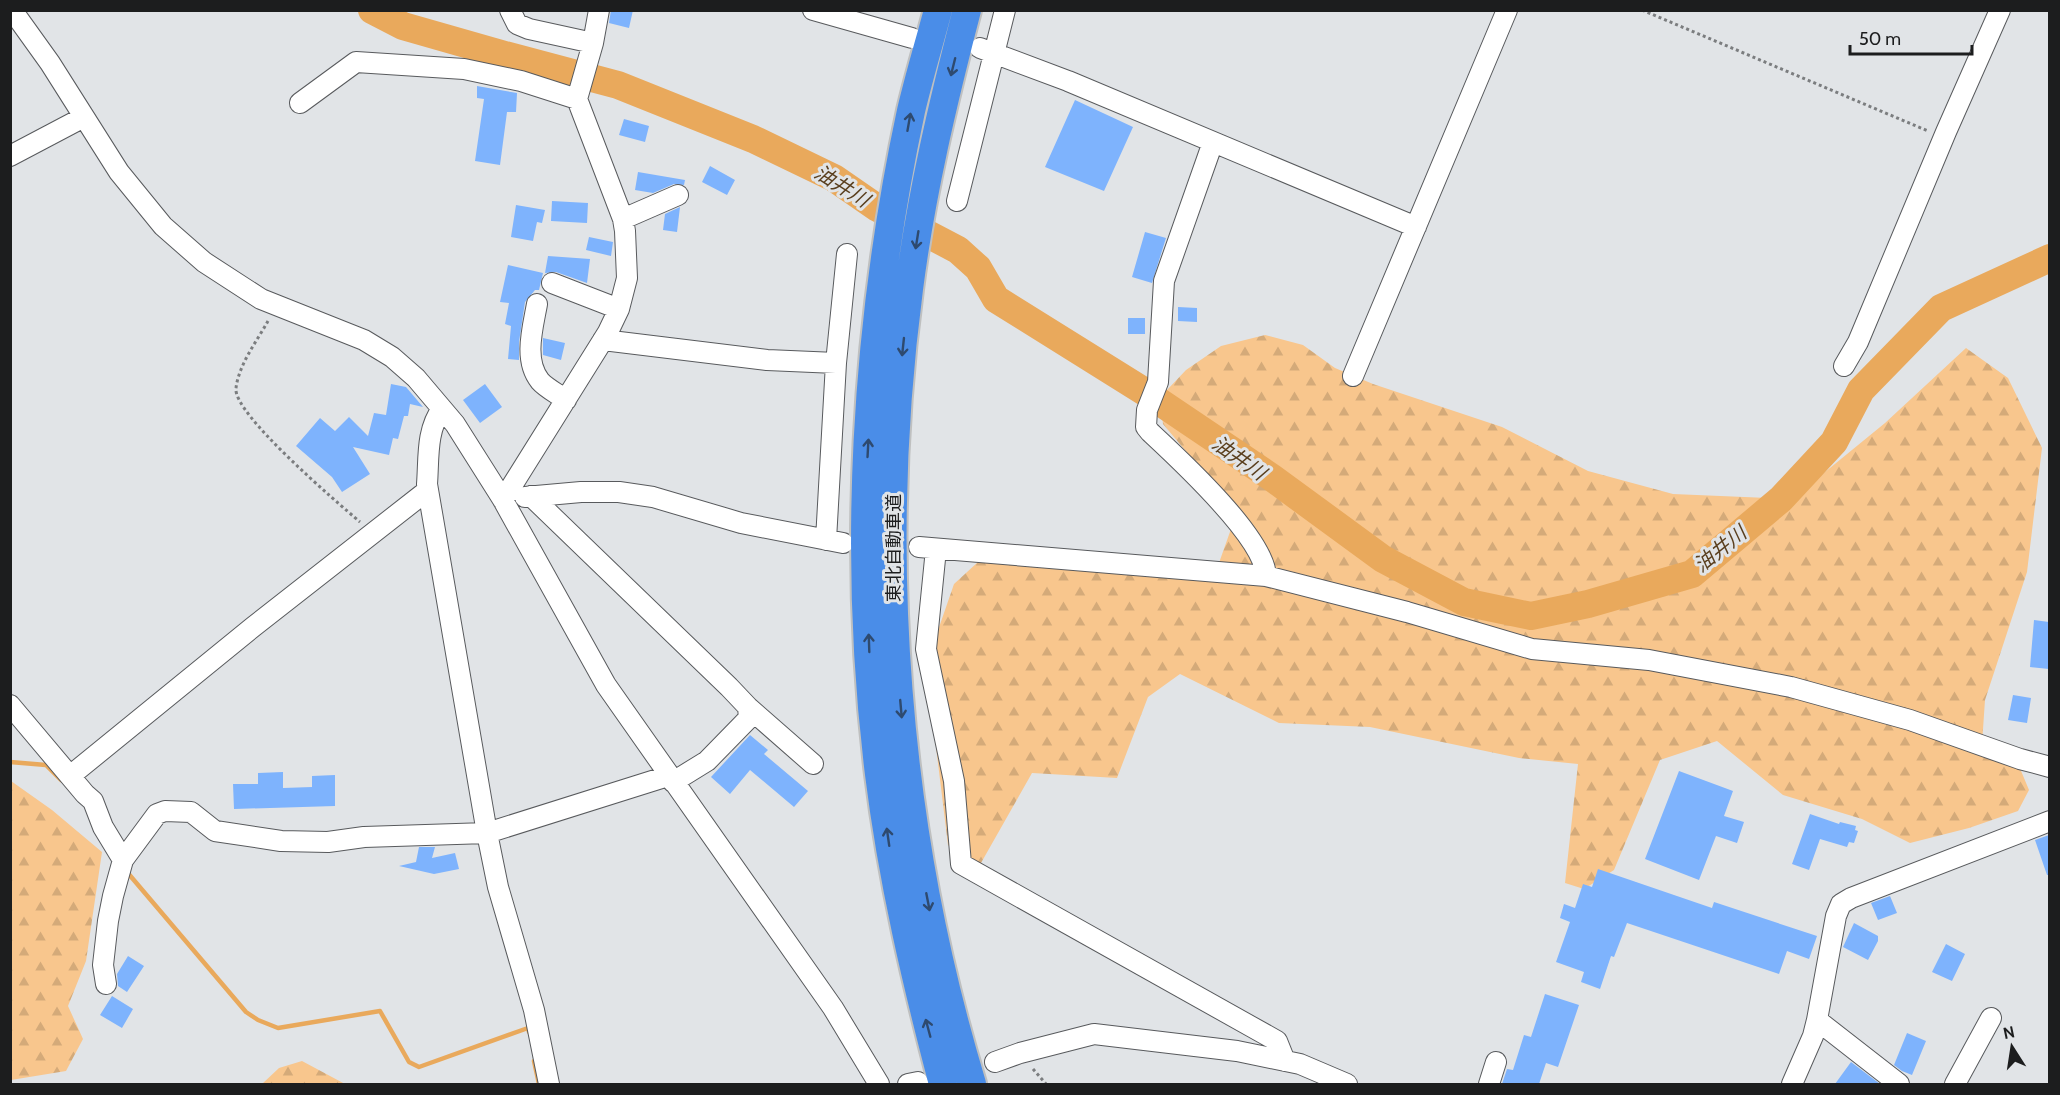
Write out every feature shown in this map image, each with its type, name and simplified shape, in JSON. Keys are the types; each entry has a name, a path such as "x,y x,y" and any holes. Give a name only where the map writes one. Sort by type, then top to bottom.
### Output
{"highway":[{"name":"東北自動車道","path":"923,1084 925,1017 902,915 879,773 870,677 866,530 872,381 883,271 912,110 938,10"},
{"name":"東北自動車道","path":"967,10 924,192 909,289 899,382 894,469 894,598 898,676 916,841 952,1012 972,1084"}],"street":[{"path":"12,10 50,63 119,172 163,226 204,261 261,299 364,339 392,357 416,378 455,424 503,500 606,685 833,1008 879,1084"},
{"path":"510,10 517,24 592,47"},
{"path":"503,500 603,339 619,309 627,278 623,219 579,91 592,47 598,10"},
{"path":"813,10 912,38"},
{"path":"957,201 987,50 1005,10"},
{"path":"1353,376 1507,10"},
{"path":"1844,366 1858,342 2000,10"},
{"path":"987,50 1416,227"},
{"path":"300,104 356,62 464,69 579,91"},
{"path":"10,156 84,117"},
{"path":"1213,142 1164,281 1158,382 1147,410 1146,427 1200,478 1245,532 1266,565 1266,576"},
{"path":"623,219 678,195"},
{"path":"503,500 581,492 619,492 653,498 741,523 834,542 836,363 847,254"},
{"path":"552,283 619,309"},
{"path":"537,304 530,356 540,381 566,400"},
{"path":"603,339 767,360 836,363"},
{"path":"442,409 435,418 431,430 428,490 487,833 498,887 534,1010 549,1084"},
{"path":"70,776 253,627 428,490"},
{"path":"531,496 748,708 813,764"},
{"path":"1285,1061 1277,1041 961,864 954,781 926,649 928,548 1266,576 1407,612 1532,649 1649,660 1791,687 1910,720 2049,767"},
{"path":"10,705 93,801 103,827 123,860"},
{"path":"106,984 104,965 108,921 123,860 156,814 165,811 191,812 215,831 281,842 328,842 364,837 487,833 671,779 707,761 749,718 748,708"},
{"path":"1792,1084 1813,1036 1836,916 1841,904 1851,898 2049,821"},
{"path":"1955,1084 1991,1018"},
{"path":"1817,1020 1899,1084"},
{"path":"995,1062 1020,1053 1094,1034 1237,1051 1300,1064 1347,1084"},
{"path":"1489,1084 1496,1062"}],"path":[{"path":"1642,10 1936,135 1946,132"},
{"path":"278,305 243,365 235,390 240,402 254,422 312,479 373,533"}],"green space":[{"path":"1265,335 1303,345 1335,368 1373,384 1502,427 1588,471 1673,494 1792,499 1885,423 1966,348 2008,378 2042,448 2027,572 1985,700 1982,744 2019,766 2029,790 2018,811 1969,828 1910,843 1862,819 1783,795 1717,741 1660,760 1614,870 1584,889 1565,883 1578,764 1519,758 1370,727 1279,723 1180,674 1148,697 1117,778 1032,773 977,870 948,845 926,665 954,584 990,551 1214,577 1237,512 1163,424 1161,405 1167,390 1186,370 1221,346"},
{"path":"11,781 52,810 102,852 86,961 68,1006 83,1039 66,1071 11,1080"},
{"path":"302,1061 345,1084 262,1084 279,1068"}],"building":[{"path":"611,10 633,10 629,28 609,23"},
{"path":"477,86 517,93 516,112 507,112 500,165 475,161 484,99 477,98"},
{"path":"1075,100 1133,127 1104,191 1045,167"},
{"path":"624,119 649,126 645,142 619,135"},
{"path":"710,166 735,180 727,195 702,182"},
{"path":"638,172 685,180 684,185 674,184 653,193 635,190"},
{"path":"552,201 588,203 587,223 551,221"},
{"path":"516,205 545,210 542,223 537,222 533,241 511,237"},
{"path":"680,207 677,232 663,230 665,214"},
{"path":"1145,232 1166,238 1152,283 1132,277"},
{"path":"589,237 613,242 611,256 586,250"},
{"path":"548,256 590,259 587,283 556,272 545,273"},
{"path":"508,265 543,273 539,290 535,290 525,302 519,342 519,360 508,359 511,326 505,324 509,303 500,302"},
{"path":"1178,307 1197,308 1197,322 1178,321"},
{"path":"1128,318 1145,318 1145,334 1128,334"},
{"path":"543,338 565,343 561,360 543,355"},
{"path":"391,384 406,387 423,407 410,404 408,416 404,416 398,439 393,438 389,455 353,447 370,474 342,492 332,477 296,446 320,418 335,431 349,417 368,436 374,413 386,415"},
{"path":"485,384 502,407 480,423 463,400"},
{"path":"2034,620 2049,622 2049,669 2030,667"},
{"path":"2013,695 2031,698 2027,723 2008,720"},
{"path":"750,735 768,750 764,754 808,791 794,807 750,770 730,794 711,777"},
{"path":"1679,771 1733,791 1724,816 1744,822 1737,843 1716,836 1699,880 1645,859"},
{"path":"283,772 283,788 312,787 312,776 335,775 335,806 234,809 233,784 258,784 258,773"},
{"path":"1810,814 1839,824 1840,822 1856,826 1855,830 1858,831 1854,843 1849,842 1847,847 1820,839 1809,870 1792,864"},
{"path":"2049,835 2049,875 2047,875 2035,840"},
{"path":"419,847 435,847 432,858 455,853 459,869 434,874 399,866 416,862"},
{"path":"1598,869 1712,908 1714,902 1817,936 1809,959 1787,951 1779,974 1627,923 1614,957 1611,956 1600,989 1581,982 1584,972 1556,962 1570,922 1560,918 1564,904 1575,908 1583,884 1592,887"},
{"path":"1890,896 1897,913 1878,920 1871,903"},
{"path":"1854,923 1878,936 1878,941 1868,960 1843,947"},
{"path":"1946,944 1965,954 1952,981 1932,972"},
{"path":"128,956 144,966 127,992 118,986 117,974"},
{"path":"1545,994 1579,1005 1558,1067 1546,1063 1539,1084 1502,1084 1507,1069 1513,1070 1524,1035 1531,1037"},
{"path":"112,996 133,1009 122,1028 100,1015"},
{"path":"1907,1033 1926,1041 1912,1075 1894,1065"},
{"path":"1851,1062 1880,1084 1835,1084"}],"waterway":[{"name":"油井川","path":"372,10 403,26 618,85 753,139 834,178 876,207 958,250 978,268 996,299 1145,392 1271,477 1383,559 1464,602 1531,616 1588,604 1692,574 1781,499 1834,442 1861,390 1941,308 2050,258"},
{"path":"10,762 46,765 61,780"},
{"path":"127,872 246,1012 278,1028 380,1011 409,1062 419,1067 528,1028 529,1032"},
{"path":"534,1061 539,1084"}]}
